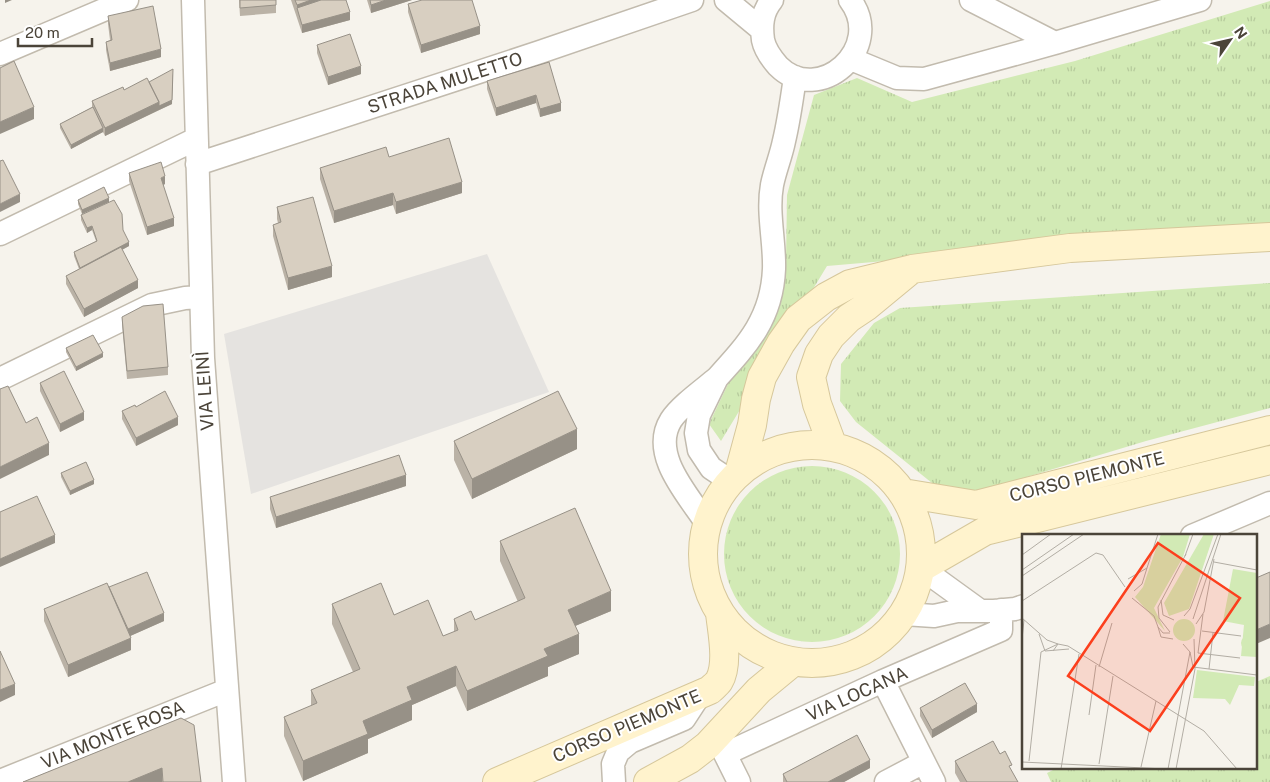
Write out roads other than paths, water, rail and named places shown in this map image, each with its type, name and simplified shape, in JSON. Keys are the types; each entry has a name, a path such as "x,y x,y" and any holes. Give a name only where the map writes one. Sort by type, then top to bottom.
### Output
{"main road":[{"path":"736,477 752,426 762,377 781,343 798,319 826,297 850,284 912,269 1070,248 1270,238"},
{"path":"832,447 817,404 811,377 819,354 831,336 849,318 867,306 912,269"},
{"name":"CORSO PIEMONTE","path":"902,493 976,505 1270,430"},
{"path":"799,446 832,447 860,456 884,472 902,493 917,524 921,541 921,568 917,585 904,614 883,638 856,655 825,663 793,662 764,652 739,636 720,613 708,585 703,555 707,524 720,496 736,477 767,455 799,446"},
{"name":"CORSO PIEMONTE","path":"921,568 985,531 1270,460"},
{"name":"CORSO PIEMONTE","path":"497,782 710,690 718,682 722,672 724,644 720,613"},
{"path":"648,782 690,759 708,745 759,690 793,662"}],"street":[{"path":"0,54 127,0"},
{"name":"VIA LEINÌ","path":"193,0 203,358 234,782"},
{"name":"STRADA MULETTO","path":"197,164 540,52 692,0"},
{"path":"726,0 762,29"},
{"path":"734,0 770,2 763,17 762,29 764,44 771,58 782,70 795,76 811,79 826,77 839,70 850,59 857,47 860,33 859,18 850,0"},
{"path":"971,0 1055,43"},
{"path":"850,59 897,78 924,79 1200,0"},
{"path":"707,524 685,494 669,464 665,440 671,420 689,401 717,378 743,349 761,324 770,297 774,268 771,232 772,186 784,141 795,76"},
{"path":"0,234 196,139"},
{"path":"0,378 152,305 200,297"},
{"path":"717,378 699,416 696,432 699,450 711,468 736,477"},
{"path":"1197,534 1270,503"},
{"path":"921,568 990,610"},
{"path":"904,614 934,616 957,611 1015,609 1022,607"},
{"name":"VIA LOCANA","path":"739,782 724,754 883,681 1001,630 990,610"},
{"path":"883,681 929,772 886,782"},
{"name":"VIA MONTE ROSA","path":"0,781 227,690"},
{"path":"614,782 612,764 618,752 630,742 684,719 699,696"}]}
